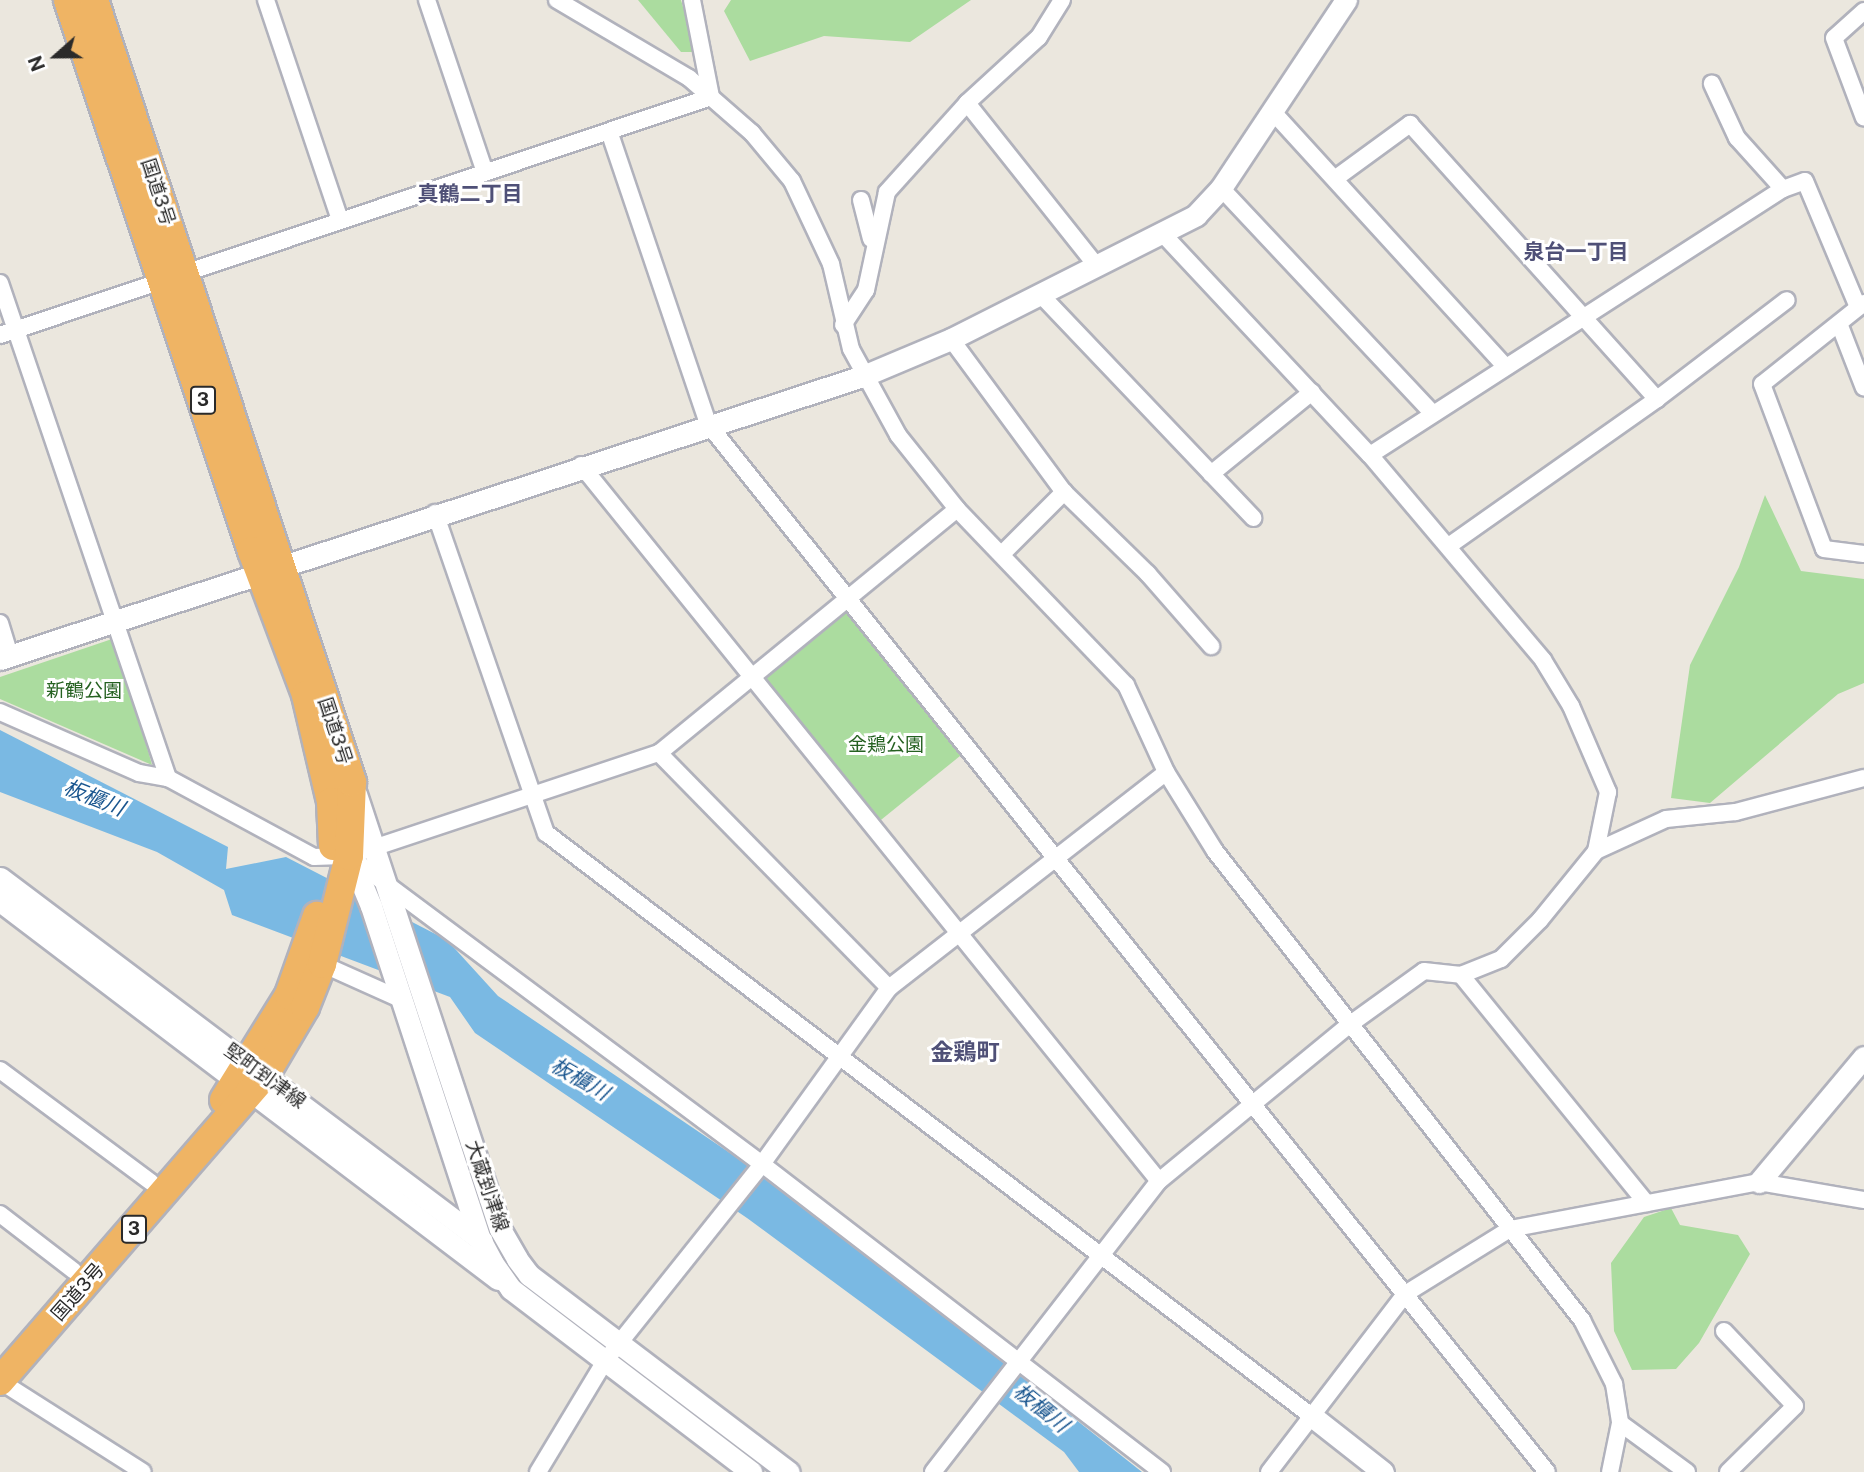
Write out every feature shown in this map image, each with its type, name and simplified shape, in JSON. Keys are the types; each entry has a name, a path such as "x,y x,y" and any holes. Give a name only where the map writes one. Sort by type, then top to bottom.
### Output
{"highway":[{"name":"国道3号","path":"0,1381 251,1078 305,1007 318,951 345,864 352,782 271,568 173,277 68,0"},
{"name":"国道3号","path":"94,0 173,277"},
{"name":"国道3号","path":"271,568 306,695 345,864"},
{"name":"国道3号","path":"0,1355 151,1182 251,1078"}],"main road":[{"path":"5,657 113,624 271,568 581,465 863,376 951,339 1041,295 1196,215 1221,188 1346,0"},
{"name":"大蔵到津線","path":"345,864 387,888 500,1229 529,1275 789,1472"},
{"name":"大蔵到津線","path":"345,864 371,906 480,1239 511,1289 751,1472"},
{"name":"堅町到津線","path":"0,878 511,1289"},
{"name":"堅町到津線","path":"0,901 529,1275"},
{"path":"1759,1182 1864,1057"},
{"path":"1312,1418 1383,1472"}],"street":[{"path":"266,0 340,220"},
{"path":"427,0 485,172"},
{"path":"557,0 689,78 752,133 792,181 831,264 842,326 863,376 898,435 957,509 1126,685 1166,772 1215,851 1587,1328 1614,1384 1620,1423 1610,1472"},
{"path":"692,0 711,97"},
{"path":"842,326 866,290 873,245 887,192 967,103 1039,37 1062,0"},
{"path":"1864,11 1834,38 1864,118"},
{"path":"1712,84 1737,138 1783,188"},
{"path":"8,333 485,172 610,134 711,97"},
{"path":"967,103 1097,265"},
{"path":"1273,112 1504,365"},
{"path":"1336,178 1410,124 1584,314 1657,399"},
{"path":"610,134 708,424 1547,1472"},
{"path":"1370,455 1504,365 1783,188 1805,181 1861,305 1840,326 1762,384 1824,549 1864,554"},
{"path":"1221,188 1432,413"},
{"path":"862,200 873,245"},
{"path":"1162,233 1370,455 1450,545 1543,660 1571,706 1608,792 1596,851"},
{"path":"0,283 8,333 167,778"},
{"path":"1041,295 1253,518"},
{"path":"1450,545 1657,399 1787,300"},
{"path":"1840,326 1864,388"},
{"path":"951,339 1064,492 1148,574 1211,646"},
{"path":"1211,474 1312,392"},
{"path":"581,465 1159,1181"},
{"path":"1002,554 1064,492"},
{"path":"0,712 139,773 167,778 314,857 345,864 659,753 753,679 957,509"},
{"path":"435,513 546,833 683,941 840,1055 1312,1418"},
{"path":"0,623 5,657"},
{"path":"659,753 889,988"},
{"path":"538,1472 605,1362 621,1346 762,1164 889,988 1166,772"},
{"path":"933,1472 1016,1361 1159,1181 1349,1025 1424,971 1461,975 1501,959 1540,920 1596,851 1666,819 1737,812 1864,778"},
{"path":"387,888 442,924 762,1164 1162,1472"},
{"path":"318,951 397,992"},
{"path":"1461,975 1646,1203"},
{"path":"0,1070 151,1182"},
{"path":"1269,1472 1405,1294 1510,1229 1759,1182 1864,1200"},
{"path":"0,1214 74,1271"},
{"path":"1724,1331 1795,1406 1728,1472"},
{"path":"0,1381 143,1472"},
{"path":"1620,1423 1687,1472"}],"green space":[{"path":"638,0 681,0 696,52 681,52"},
{"path":"731,0 971,0 910,42 824,36 750,61 724,11"},
{"path":"1765,495 1801,571 1864,579 1864,683 1838,694 1710,803 1671,798 1690,665 1739,567"},
{"name":"金鶏公園","path":"847,612 962,754 879,822 764,679"},
{"name":"新鶴公園","path":"112,639 152,765 0,699 0,677"},
{"path":"1671,1208 1680,1225 1738,1235 1750,1254 1699,1343 1676,1369 1632,1370 1614,1331 1611,1263 1644,1217"}],"water":[{"name":"板櫃川","path":"0,730 228,847 226,869 286,857 447,940 498,996 792,1195 1142,1472 1079,1472 1064,1452 747,1218 475,1033 450,997 232,915 224,890 157,852 0,792"}],"district":[{"name":"真鶴二丁目","path":"470,194"},
{"name":"泉台一丁目","path":"1576,252"},
{"name":"金鶏町","path":"965,1052"}]}
